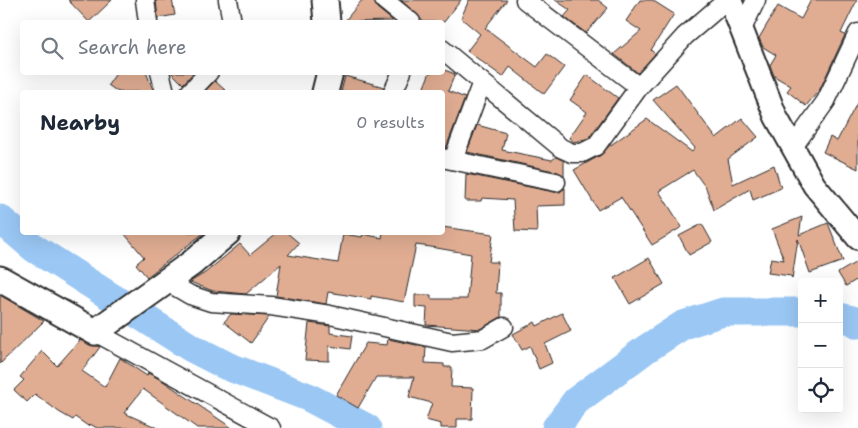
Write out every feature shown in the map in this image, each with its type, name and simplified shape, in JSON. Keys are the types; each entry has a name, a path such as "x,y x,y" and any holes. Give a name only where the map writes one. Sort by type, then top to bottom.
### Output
{"main road":[{"path":"325,0 327,20"},
{"path":"326,90 329,75"},
{"path":"0,279 104,325 166,281 224,235"}],"street":[{"path":"145,0 148,20"},
{"path":"228,0 232,20"},
{"path":"384,0 409,20"},
{"path":"524,0 640,87"},
{"path":"445,51 561,148 582,153 596,146 640,87 685,36 728,0 742,29 776,117 814,185 858,238"},
{"path":"742,29 756,0"},
{"path":"793,147 826,101 858,33"},
{"path":"161,75 164,90"},
{"path":"192,90 206,75"},
{"path":"394,90 401,75"},
{"path":"482,82 448,159 556,182"},
{"path":"166,281 190,295 211,302 270,306 330,315 452,342 483,339 504,327"},
{"path":"104,325 271,428"}],"building":[{"path":"68,0 112,0 91,20 87,20"},
{"path":"156,0 172,0 175,15 158,18"},
{"path":"362,0 374,0 377,8 392,20 346,20"},
{"path":"401,0 461,0 445,21 422,20"},
{"path":"469,0 507,0 485,28 537,67 547,54 564,67 544,94 510,67 503,77 467,51 480,34 461,18"},
{"path":"555,0 598,0 608,8 586,33 564,17 570,10"},
{"path":"640,0 652,0 674,14 651,50 655,54 638,73 614,54 641,31 626,21"},
{"path":"811,0 857,0 841,33 845,35 820,89 806,106 787,91 791,86 774,76 770,65 776,55 763,47 759,38 778,6 801,19"},
{"path":"445,70 455,74 448,91 465,98 446,148 445,90 423,90 429,75 445,75"},
{"path":"115,75 147,75 153,90 115,90 108,85"},
{"path":"174,75 191,75 183,84"},
{"path":"587,75 618,98 589,138 574,142 569,138 587,112 570,100"},
{"path":"345,76 384,87 383,90 342,90"},
{"path":"215,81 225,90 206,90"},
{"path":"676,84 716,138 742,118 758,137 728,159 733,184 774,165 781,188 753,200 750,189 714,210 706,188 693,170 659,191 682,227 652,245 621,197 598,210 574,170 601,155 608,147 647,119 692,152 695,148 653,100"},
{"path":"858,101 858,169 823,152 830,137 837,141"},
{"path":"477,125 506,133 502,150 552,160 556,157 564,161 564,176 558,172 467,152"},
{"path":"466,174 554,192 560,192 565,188 565,205 536,206 537,232 515,231 513,200 482,198 481,201 465,201"},
{"path":"802,217 799,235 828,223 843,261 810,273 798,239 792,279 791,276 768,273 771,258 784,260 772,229"},
{"path":"702,224 712,242 689,255 679,236"},
{"path":"445,227 493,234 489,262 498,262 496,293 501,293 501,317 480,329 426,325 427,308 415,307 415,295 431,295 431,299 467,299 471,254 416,245 404,302 371,296 371,299 328,292 326,304 276,296 281,264 246,294 213,291 190,282 205,273 240,244 250,255 274,235 290,235 299,243 288,255 338,263 343,235 362,237 363,235 368,235 382,238 382,235 445,235"},
{"path":"126,235 201,235 147,277 136,264 144,257"},
{"path":"649,258 664,284 630,304 615,278"},
{"path":"858,261 858,279 846,286 843,278 838,273"},
{"path":"0,295 44,321 0,364"},
{"path":"562,313 571,331 545,344 552,363 539,369 530,346 522,350 513,334 535,322 537,326"},
{"path":"231,314 269,317 251,343 224,322"},
{"path":"309,323 330,326 330,333 352,336 350,349 329,346 329,361 305,360"},
{"path":"388,339 426,347 425,363 444,364 444,367 452,367 451,387 473,388 472,419 457,419 457,428 441,428 441,424 426,420 432,403 409,397 414,377 376,377 358,408 336,395 366,343 387,345"},
{"path":"80,340 100,347 82,371 105,387 120,358 147,376 148,373 163,381 232,428 197,428 143,389 124,413 158,428 97,428 90,424 88,426 75,417 73,420 35,394 27,402 14,390 24,380 20,377 42,351 57,366"}],"waterway":[{"path":"0,219 34,248 190,347 227,366 308,397 367,428"},
{"path":"556,428 576,401 646,349 683,325 723,312 798,312"},
{"path":"843,318 858,324"}]}
